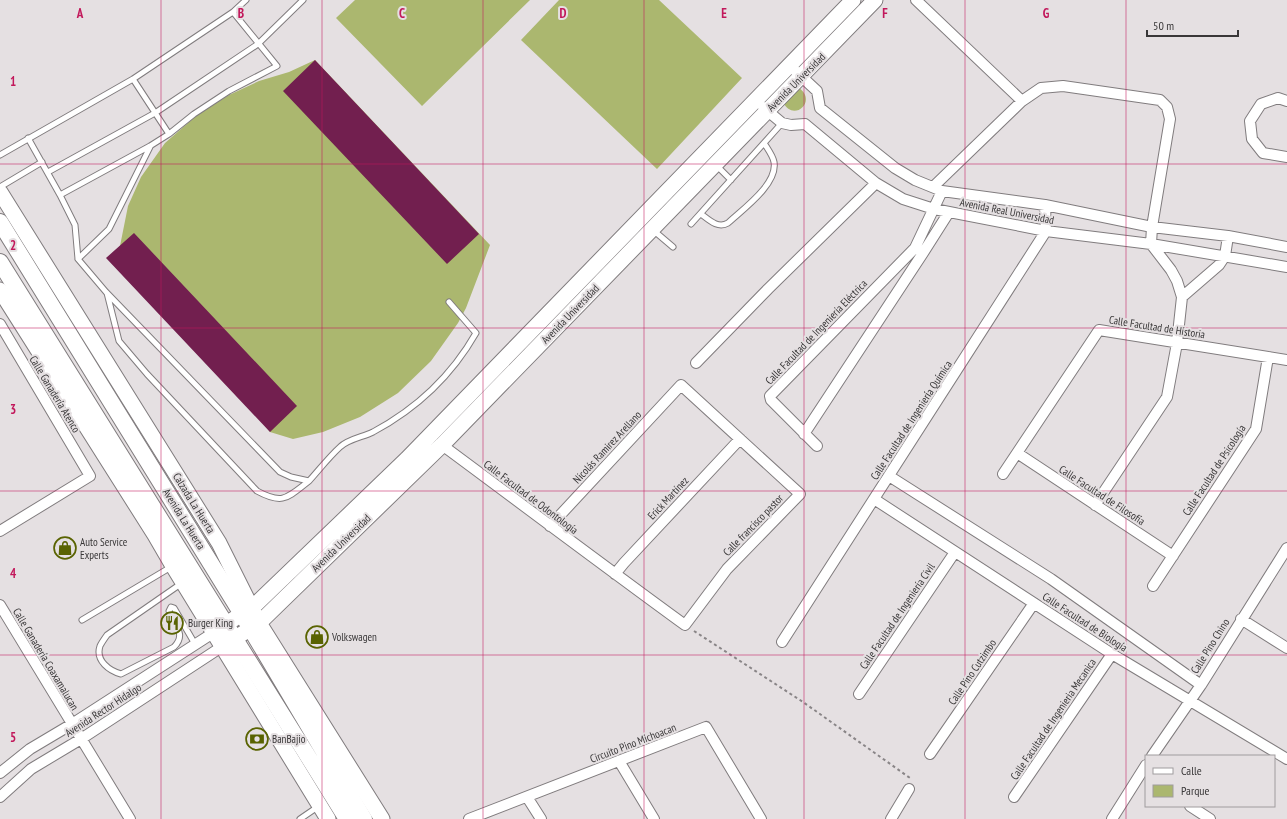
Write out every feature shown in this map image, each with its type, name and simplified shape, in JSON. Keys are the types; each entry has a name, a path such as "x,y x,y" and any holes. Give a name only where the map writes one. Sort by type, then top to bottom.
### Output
{"main road":[{"name":"Avenida La Huerta","path":"0,222 247,610 254,626 364,819"},
{"name":"Avenida La Huerta","path":"0,262 100,435 228,642 347,819"}],"street":[{"name":"Avenida Universidad","path":"220,629 247,610 407,459 853,0"},
{"name":"Avenida Universidad","path":"228,642 254,626 442,445 875,0"},
{"path":"916,0 1022,101"},
{"name":"Avenida Real Universidad","path":"789,65 817,91 820,108 895,168 915,180 937,189 1045,205 1152,227 1228,236 1287,247"},
{"path":"937,189 1022,101 1041,88 1062,86 1160,100 1167,107 1170,119 1152,227 1151,244 1177,281 1182,297 1177,342 1167,397 1096,505"},
{"path":"1287,101 1278,98 1260,104 1250,121 1252,140 1263,153 1287,157"},
{"path":"756,100 782,123"},
{"name":"Avenida Real Universidad","path":"782,123 791,125 804,124 876,183 903,199 934,209 1046,231 1151,244 1287,266"},
{"path":"696,363 768,289 876,183"},
{"name":"Calle Facultad de Ingeniería Eléctrica","path":"817,446 771,400 770,396 919,250 934,209 937,189"},
{"name":"Calzada La Huerta","path":"0,192 219,543 247,610"},
{"path":"1045,205 1046,231"},
{"name":"Calle Facultad de Ingeniería Eléctrica","path":"804,434 919,250 948,212"},
{"name":"Calle Facultad de Ingenierίa Quίmica","path":"782,642 1046,231"},
{"path":"1182,297 1219,265 1225,256 1228,236"},
{"path":"0,290 100,435 155,535 183,582 220,629"},
{"name":"Calle Ganadería Atenco","path":"0,324 4,342 90,476 0,531"},
{"name":"Calle Facultad de Historia","path":"1003,474 1099,330 1287,360"},
{"name":"Calle Facultad de Psicología","path":"1153,586 1256,429 1268,357"},
{"name":"Calle francisco pastor","path":"681,386 800,494 727,569 685,625"},
{"name":"Nicolás Ramirez Arellano","path":"550,526 681,386"},
{"name":"Erick Martínez","path":"615,574 624,562 740,439"},
{"name":"Calle Facultad de Odontología","path":"442,445 685,625"},
{"name":"Calle Facultad de Filosofía","path":"1017,453 1173,556"},
{"name":"Calle Facultad de Biología","path":"889,476 1050,579 1201,684"},
{"name":"Calle Facultad de Biología","path":"874,499 1112,654 1287,759"},
{"name":"Calle Pino Chino","path":"1153,755 1190,701 1287,548"},
{"name":"Calle Facultad de Ingeniería Civil","path":"859,694 955,552"},
{"name":"Calle Pino Cutzimbo","path":"930,754 1034,603"},
{"name":"Calle Ganadería Coaxamalucan","path":"0,605 130,819"},
{"path":"1241,619 1287,648"},
{"path":"254,626 382,819"},
{"name":"Avenida Rector Hidalgo","path":"0,773 30,749 72,724 220,629"},
{"path":"228,642 328,819"},
{"name":"Avenida Rector Hidalgo","path":"0,797 31,769 81,739 228,642"},
{"name":"Calle Facultad de Ingenieria Mecanica","path":"1014,797 1112,654"},
{"path":"147,676 155,690"},
{"name":"Circuito Pino Michoacan","path":"469,819 706,727 761,819"},
{"path":"619,761 654,819"},
{"path":"1112,819 1144,772"},
{"path":"891,819 909,789"},
{"path":"527,797 541,819"},
{"path":"1192,807 1210,819"}],"lane":[{"path":"0,155 134,79 233,12 246,0"},
{"path":"48,172 155,113 258,44 303,0"},
{"path":"60,195 150,146 169,134 194,114 229,92 277,66 233,12"},
{"path":"134,79 169,134"},
{"path":"691,224 782,123"},
{"path":"28,138 48,172 75,225 78,259 106,292 280,472 291,477 309,481"},
{"path":"701,214 711,222 723,226 767,186 773,173 774,162 764,143"},
{"path":"78,259 109,229 150,146"},
{"path":"0,187 42,162"},
{"path":"715,164 731,180"},
{"path":"652,230 673,247"},
{"path":"106,292 119,341 147,374 257,491 270,498 286,498 309,481 341,446 373,432 412,408 439,383 468,346 476,333 449,302"},
{"path":"82,620 173,566"},
{"path":"183,582 107,635 100,647 100,659 105,666 114,672 122,674 174,647 180,642 181,635 169,610 169,608 173,607 195,644"},
{"path":"300,819 320,806"}],"path":[{"path":"685,625 803,702 913,780 909,789"}],"green space":[{"path":"355,0 530,0 422,106 336,18"},
{"path":"559,0 659,0 742,78 657,169 521,40"},
{"path":"315,60 490,245 466,308 458,323 431,361 398,393 360,417 323,432 293,439 270,432 120,246 128,206 141,177 165,143 196,116 229,95 259,81 289,72"},
{"path":"799,88 804,93 806,99 805,104 802,108 797,110 787,108 783,102"}],"building":[{"path":"315,60 479,234 447,264 283,91"},
{"path":"134,233 297,406 270,432 106,258"}],"place":[{"name":"Auto Service Experts","path":"65,548"},
{"name":"Burger King","path":"172,623"},
{"name":"Volkswagen","path":"317,637"},
{"name":"BanBajio","path":"257,739"}]}
